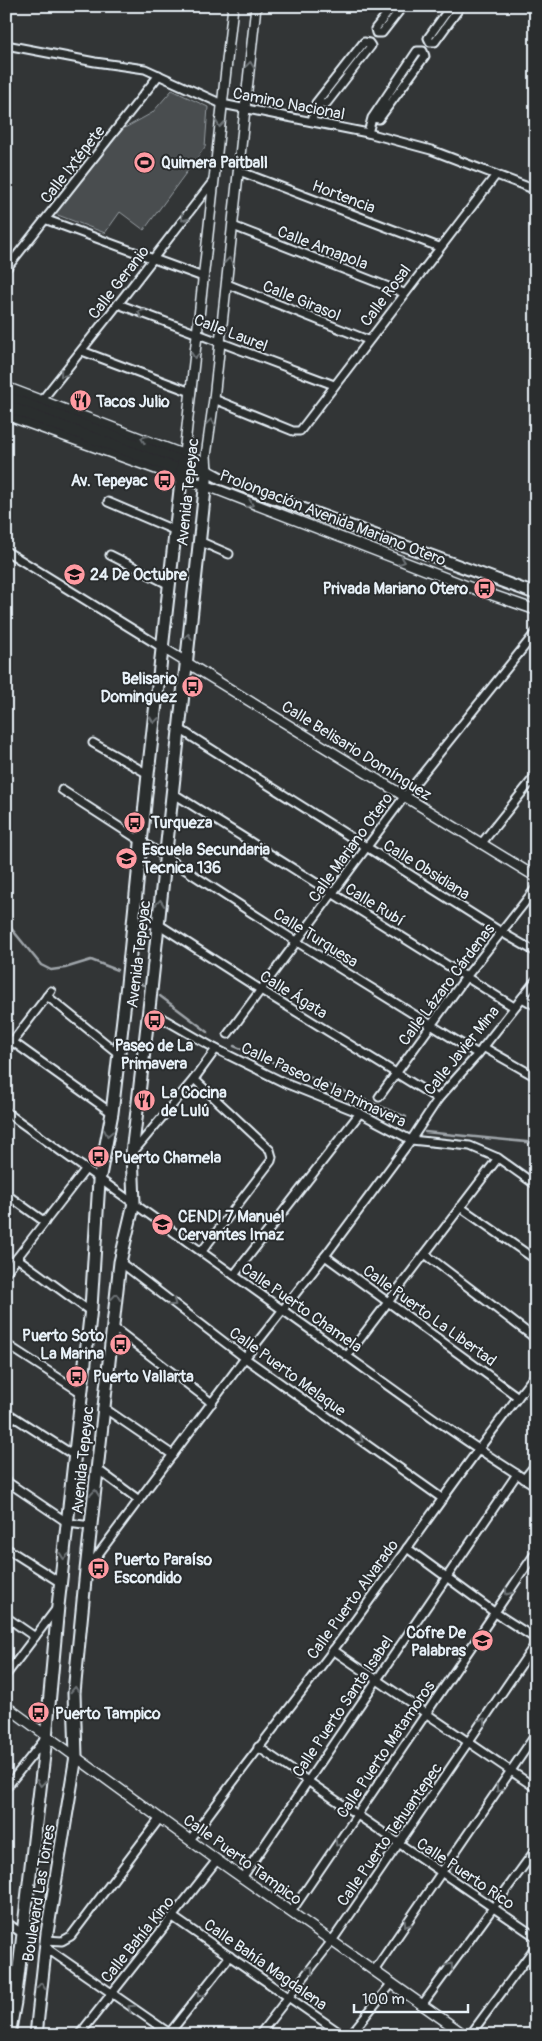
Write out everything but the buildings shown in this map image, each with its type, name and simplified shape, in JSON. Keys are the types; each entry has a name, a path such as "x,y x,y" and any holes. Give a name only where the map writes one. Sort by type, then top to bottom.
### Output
{"main road":[{"name":"Prolongación Avenida Mariano Otero","path":"6,397 183,467"},
{"name":"Prolongación Avenida Mariano Otero","path":"6,406 222,479 536,594"},
{"name":"Avenida Tepeyac","path":"46,1736 90,1312 99,1181 112,1113 128,984 132,923 183,467"},
{"name":"Avenida Tepeyac","path":"76,1756 74,1693 86,1570 120,1262 134,1204 132,1153 206,474"},
{"name":"Boulevard Las Torres","path":"9,2035 15,2002 46,1736"},
{"name":"Boulevard Las Torres","path":"36,2035 45,1944 76,1756"}],"street":[{"name":"Avenida Tepeyac","path":"183,467 233,6"},
{"name":"Avenida Tepeyac","path":"206,474 256,6"},
{"path":"393,6 375,29 376,33 382,34 403,6"},
{"path":"456,7 435,42 430,42 428,38 456,7"},
{"path":"312,121 316,103 364,42 369,43 371,46 326,104 316,103"},
{"name":"Camino Nacional","path":"6,45 95,62 128,66 159,75 222,104 368,133 430,150 536,190"},
{"path":"341,71 348,77"},
{"name":"Calle Ixtépete","path":"6,270 159,75"},
{"path":"368,133 372,118 401,82"},
{"name":"Hortencia","path":"239,171 438,247"},
{"name":"Calle Rosal","path":"214,399 298,432 438,247 496,174"},
{"name":"Calle Geranio","path":"42,400 214,179"},
{"path":"47,220 203,277"},
{"name":"Calle Amapola","path":"233,226 404,293"},
{"name":"Calle Girasol","path":"227,284 368,340"},
{"name":"Calle Laurel","path":"118,304 334,385"},
{"path":"82,351 191,392"},
{"name":"Prolongación Avenida Mariano Otero","path":"6,387 42,400 183,467"},
{"name":"Prolongación Avenida Mariano Otero","path":"6,415 206,474 472,588 536,610"},
{"path":"108,502 176,531"},
{"path":"199,541 229,554"},
{"path":"6,551 163,648"},
{"path":"110,555 170,585"},
{"name":"Calle Mariano Otero","path":"228,1034 404,797 536,632"},
{"name":"Calle Belisario Domínguez","path":"163,648 536,877"},
{"name":"Calle Obsidiana","path":"178,728 501,932 536,952"},
{"path":"93,743 148,774"},
{"path":"481,844 536,775"},
{"name":"Calle Turquesa","path":"62,790 297,942 478,1054"},
{"name":"Calle Rubí","path":"171,792 514,1008"},
{"name":"Calle Lázaro Cárdenas","path":"379,1097 466,977 536,888"},
{"path":"132,923 158,924"},
{"name":"Calle Ágata","path":"158,924 438,1100"},
{"name":"Calle Javier Mina","path":"86,1570 245,1358 325,1256 411,1140 438,1100 478,1054 536,980"},
{"path":"6,1050 9,1039 49,993 119,1054"},
{"path":"522,998 536,1006"},
{"name":"Calle Paseo de la Primavera","path":"148,1010 216,1049 287,1084 360,1113 411,1140 470,1146 498,1158 536,1185"},
{"path":"9,1039 112,1113"},
{"path":"483,1046 536,1077"},
{"path":"132,1153 194,1079 216,1049"},
{"path":"194,1079 270,1150 272,1157 271,1161 202,1251"},
{"name":"Calle Puerto Chamela","path":"6,1112 99,1181 202,1251 234,1276 478,1449 536,1486"},
{"path":"234,1276 360,1113"},
{"path":"347,1356 498,1158"},
{"path":"6,1272 85,1170"},
{"path":"6,1194 45,1222"},
{"path":"460,1207 536,1260"},
{"path":"425,1254 536,1339"},
{"name":"Calle Puerto La Libertad","path":"325,1256 518,1396"},
{"path":"17,1258 90,1312"},
{"name":"Calle Puerto Melaque","path":"120,1262 245,1358 443,1499"},
{"path":"113,1327 212,1403"},
{"path":"6,1344 82,1394"},
{"name":"Calle Puerto Alvarado","path":"190,1840 258,1747 333,1650 478,1449 536,1374"},
{"path":"104,1408 173,1455"},
{"path":"6,1412 75,1456"},
{"path":"524,1479 536,1464"},
{"path":"97,1469 140,1500"},
{"name":"Calle Puerto Santa Isabel","path":"242,1878 517,1474"},
{"path":"6,1481 68,1523 91,1526"},
{"path":"6,1548 61,1584"},
{"path":"407,1548 494,1612 536,1639"},
{"name":"Calle Puerto Matamoros","path":"291,1912 536,1552"},
{"path":"6,1674 58,1606"},
{"path":"6,1617 35,1636"},
{"name":"Calle Puerto Tehuantepec","path":"259,2035 332,1941 536,1643"},
{"path":"333,1650 536,1788"},
{"name":"Calle Puerto Tampico","path":"6,1706 242,1878 465,2035"},
{"path":"374,1971 536,1734"},
{"path":"6,1787 46,1736"},
{"name":"Calle Puerto Rico","path":"258,1747 309,1780 536,1937"},
{"path":"45,1944 62,1941 71,1936 160,1818"},
{"path":"422,2005 536,1849"},
{"name":"Calle Bahía Kino","path":"79,2035 217,1860"},
{"name":"Calle Bahía Magdalena","path":"173,1916 343,2035"},
{"path":"6,1922 23,1934"},
{"path":"45,1944 111,1994 170,2034 230,1956"},
{"path":"470,2035 536,1946"},
{"path":"350,2035 392,1983"},
{"path":"6,2013 15,2002"}],"shaded area":[{"name":"Quimera Paitball","path":"172,90 208,107 205,147 144,230 120,212 105,233 55,214 123,129 152,113"}],"waterway":[{"path":"6,922 41,965 51,970 91,960 117,970"},
{"path":"132,979 143,985"},
{"path":"160,996 208,1032"},
{"path":"234,1046 406,1117"},
{"path":"425,1132 536,1143"}],"place":[{"name":"Quimera Paitball","path":"145,162"},
{"name":"Tacos Julio","path":"80,401"},
{"name":"Av. Tepeyac","path":"164,480"},
{"name":"24 De Octubre","path":"74,574"},
{"name":"Privada Mariano Otero","path":"484,588"},
{"name":"Belisario Dominguez","path":"193,687"},
{"name":"Turqueza","path":"135,822"},
{"name":"Escuela Secundaria Tecnica 136","path":"126,858"},
{"name":"Paseo de La Primavera","path":"154,1021"},
{"name":"La Cocina de Lulú","path":"145,1101"},
{"name":"Puerto Chamela","path":"98,1157"},
{"name":"CENDI 7 Manuel Cervantes Imaz","path":"162,1225"},
{"name":"Puerto Soto La Marina","path":"120,1344"},
{"name":"Puerto Vallarta","path":"77,1376"},
{"name":"Puerto Paraíso Escondido","path":"98,1568"},
{"name":"Cofre De Palabras","path":"482,1641"},
{"name":"Puerto Tampico","path":"39,1713"}]}
